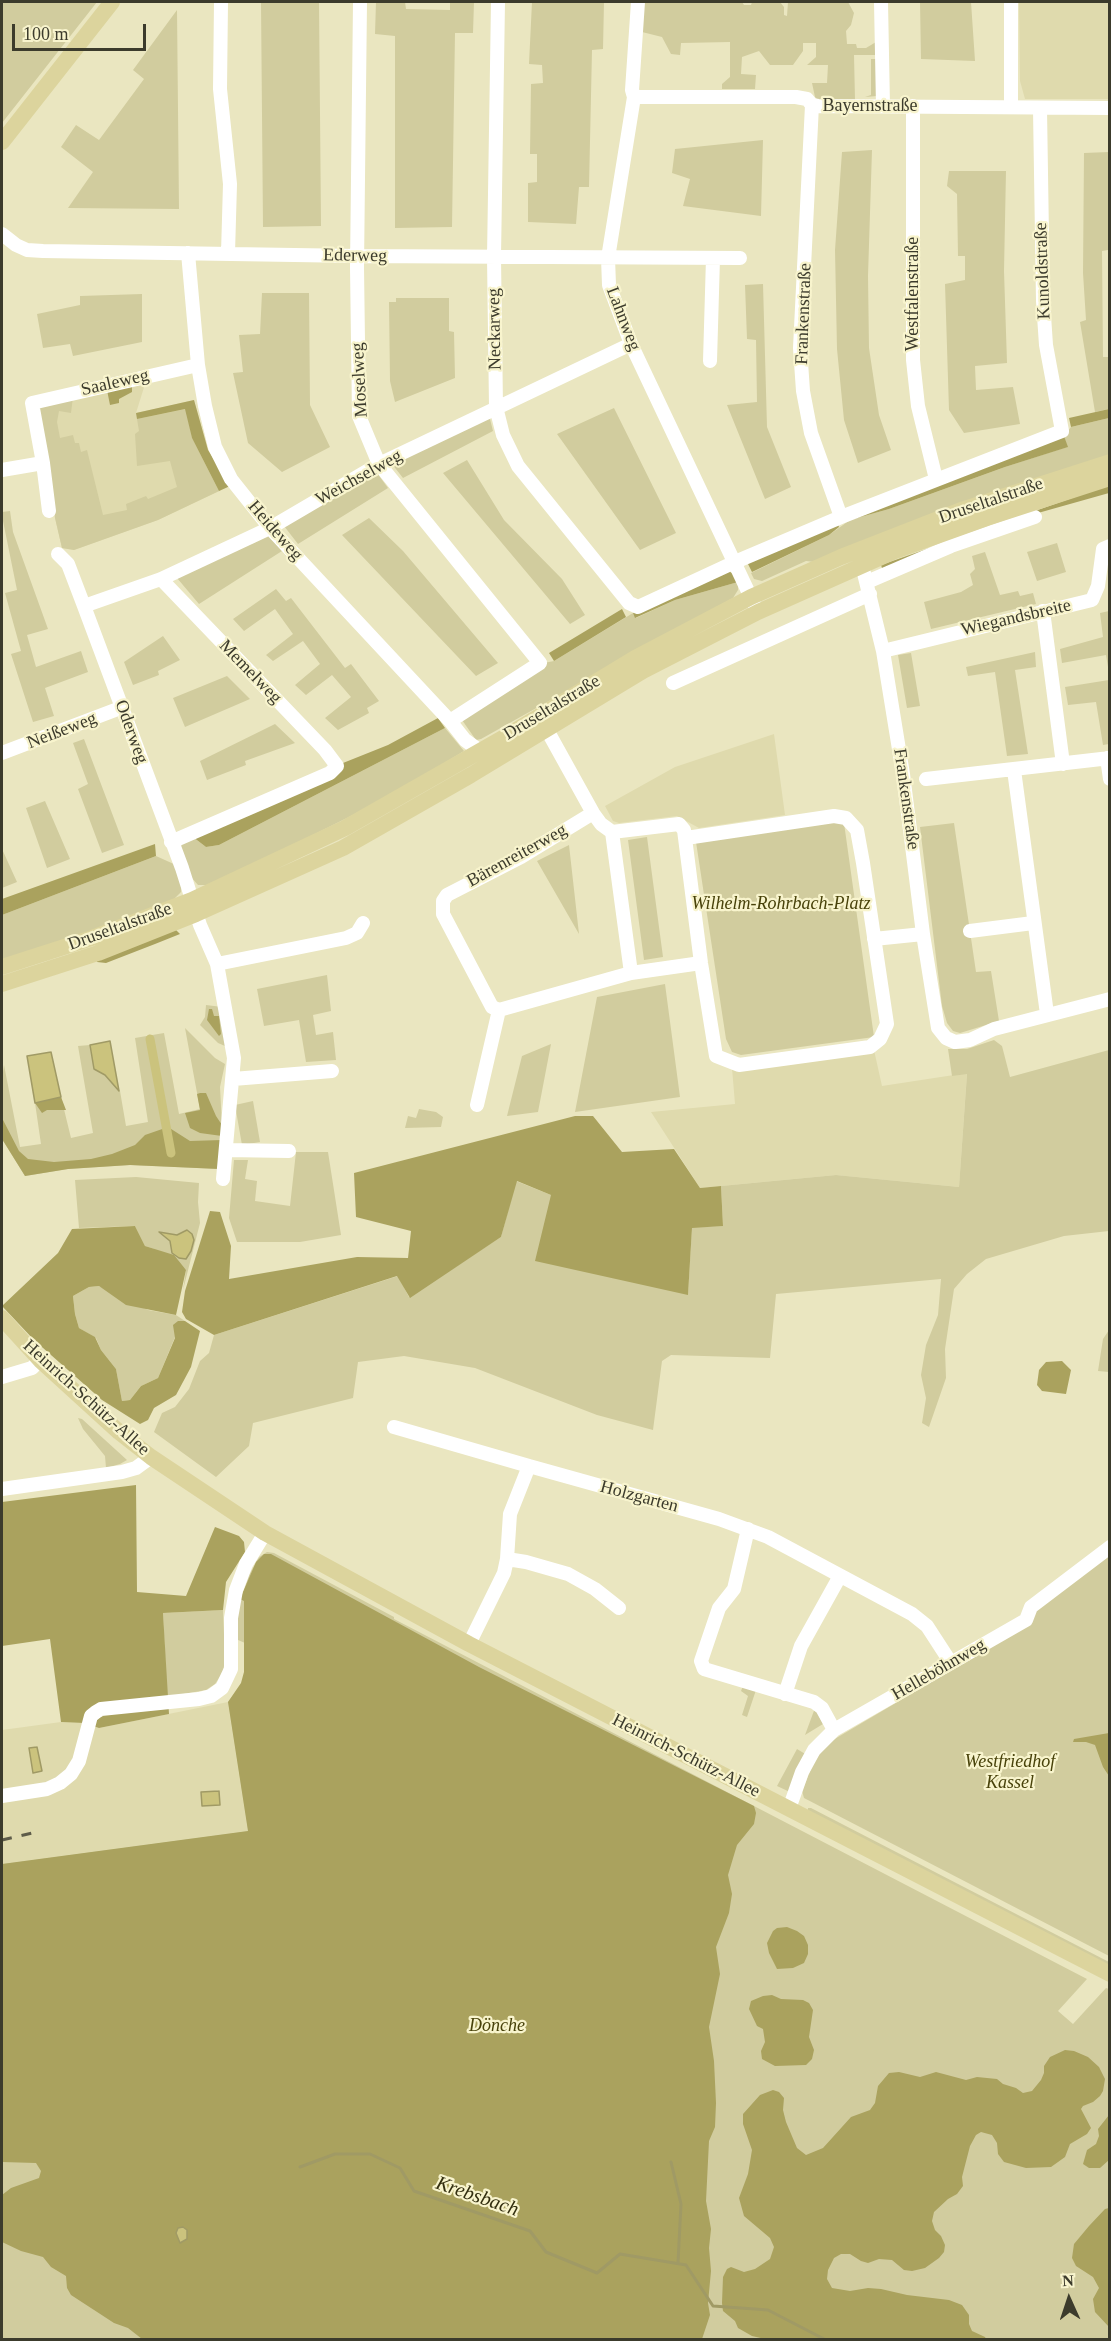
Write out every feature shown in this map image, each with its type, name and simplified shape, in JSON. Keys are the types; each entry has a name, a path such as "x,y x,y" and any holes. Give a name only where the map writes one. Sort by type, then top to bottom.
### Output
{"main road":[{"path":"2,142 112,2"},
{"name":"Druseltalstraße","path":"2,984 98,953 194,907 345,828 480,751 542,723 643,671 755,604 964,509 1110,462"},
{"name":"Druseltalstraße","path":"860,557 1110,478"},
{"name":"Druseltalstraße","path":"2,968 194,907 343,849 471,775 542,723"},
{"name":"Heinrich-Schütz-Allee","path":"2,1318 40,1360 119,1432 151,1457 264,1533 469,1644 1110,1974"}],"street":[{"path":"221,2 220,89 230,184 228,253"},
{"name":"Moselweg","path":"360,2 358,416 379,464 540,663 450,721"},
{"name":"Neckarweg","path":"498,2 494,257 496,407 503,435 518,466 629,603 638,607 735,562"},
{"name":"Lahnweg","path":"638,2 632,90 634,98 608,258 609,285 631,344 755,604"},
{"path":"881,2 884,106"},
{"path":"1011,2 1011,108"},
{"name":"Bayernstraße","path":"634,98 796,97 807,99 812,105 1110,108"},
{"name":"Frankenstraße","path":"812,105 800,348 803,391 811,433 841,517"},
{"name":"Westfalenstraße","path":"913,106 913,360 918,406 936,479"},
{"name":"Kunoldstraße","path":"936,479 1062,431 1046,345 1043,301 1040,109"},
{"name":"Ederweg","path":"2,234 27,250 357,256 740,258"},
{"name":"Heideweg","path":"188,253 198,365 205,405 222,462 231,479 270,528 450,721 465,740 480,751"},
{"path":"710,361 713,258"},
{"name":"Weichselweg","path":"84,606 161,579 270,528 379,464 631,344"},
{"name":"Saaleweg","path":"44,462 32,403 198,365"},
{"path":"2,470 44,462 49,511"},
{"path":"735,562 936,479"},
{"name":"Druseltalstraße","path":"673,683 951,546 1035,516"},
{"name":"Wiegandsbreite","path":"883,651 1092,600 1098,586 1103,549 1110,546"},
{"name":"Oderweg","path":"58,554 68,564 217,964 234,1058 223,1179"},
{"name":"Frankenstraße","path":"860,557 883,651 903,774 923,934 938,1028 946,1038 955,1042 970,1040 994,1029 1047,1014"},
{"name":"Memelweg","path":"161,579 325,750 337,766 330,773 171,842"},
{"path":"1043,611 1063,764"},
{"name":"Neißeweg","path":"2,753 47,738 123,707"},
{"path":"542,723 601,824 612,832 679,824 684,830 701,963 716,1056 739,1065 870,1047 880,1039 886,1024 874,939 857,830 846,818 834,816 686,837"},
{"path":"926,780 1108,758 1110,779"},
{"path":"1014,770 1047,1014 1110,999"},
{"name":"Bärenreiterweg","path":"499,1010 492,1007 443,914 443,901 447,895 521,857 593,813"},
{"path":"612,832 631,974"},
{"path":"970,931 1034,923"},
{"path":"217,964 346,938 357,933 363,924"},
{"path":"874,939 923,934"},
{"path":"477,1105 499,1010 592,982 701,963"},
{"path":"233,1079 332,1071"},
{"path":"227,1150 289,1151"},
{"path":"2,1377 32,1368 40,1360"},
{"name":"Holzgarten","path":"403,1426 529,1466 719,1519 768,1537 912,1614 927,1626 951,1663"},
{"path":"2,1489 122,1472 136,1468 151,1457"},
{"path":"469,1644 504,1573 510,1514 529,1466"},
{"path":"748,1529 734,1588 719,1608 701,1661 704,1669 814,1702 822,1708 834,1730"},
{"path":"2,1796 46,1789 60,1783 79,1761 91,1716 101,1709 199,1699 211,1696 222,1688 231,1669 231,1618 236,1590 246,1564 264,1533"},
{"name":"Helleböhnweg","path":"789,1809 802,1772 814,1750 834,1730 1026,1620 1031,1607 1110,1547"},
{"path":"507,1559 568,1574 595,1589 619,1608"},
{"path":"785,1694 801,1646 840,1576"}],"shaded area":[{"path":"1019,2 1109,2 1109,99 1025,99 1020,81"},
{"path":"146,381 136,413 194,400 208,450 230,486 158,520 74,550 62,548 55,518 41,405"},
{"path":"774,734 785,815 699,828 677,816 619,823 613,821 605,806 675,767"},
{"path":"110,1041 119,1091 105,1075 94,1069 90,1045"},
{"path":"874,1050 882,1086 967,1073 959,1187 836,1175 700,1188 651,1112 735,1104 732,1068"},
{"path":"51,1052 61,1097 35,1103 27,1056"},
{"path":"187,1230 192,1234 194,1240 191,1251 186,1259 179,1258 172,1253 170,1241 159,1232 177,1235"},
{"path":"228,1702 248,1831 2,1864 2,1730 61,1722 84,1723 99,1728"},
{"path":"37,1747 42,1771 33,1773 29,1748"},
{"path":"219,1791 220,1805 202,1806 201,1792"},
{"path":"183,2227 187,2230 187,2239 180,2243 176,2233 178,2228"}],"green space":[{"path":"2,2 97,2 2,123"},
{"path":"261,2 319,2 321,226 263,227"},
{"path":"376,2 405,2 406,9 450,10 450,2 474,2 473,33 455,33 452,227 395,228 395,36 375,34"},
{"path":"532,2 604,2 603,49 592,50 589,187 579,187 576,224 528,222 528,183 537,182 537,154 530,154 531,84 543,83 542,65 529,64"},
{"path":"644,2 742,2 744,5 751,5 752,2 780,2 784,7 784,15 787,16 788,2 848,2 854,13 851,25 846,31 847,44 856,44 857,48 866,48 876,42 876,55 854,55 855,100 818,100 815,97 812,83 827,83 828,65 807,65 816,57 816,43 803,43 803,51 793,65 770,65 759,51 742,57 741,74 756,75 755,89 722,89 722,84 730,77 730,42 681,43 680,55 671,54 662,37 642,32"},
{"path":"920,2 971,2 975,61 921,59"},
{"path":"177,10 179,209 68,208 93,172 61,147 76,125 99,140 144,79 133,70"},
{"path":"871,59 876,59 877,96 865,97 871,95"},
{"path":"763,140 761,216 683,206 690,179 672,173 675,149"},
{"path":"872,150 868,276 869,348 879,415 891,450 858,463 844,420 837,349 835,250 842,152"},
{"path":"1109,152 1108,250 1102,251 1103,357 1109,357 1109,409 1095,412 1080,322 1086,320 1083,273 1084,153"},
{"path":"949,171 1006,171 1004,271 1007,363 975,366 976,390 1013,387 1020,424 964,433 949,410 945,284 965,280 965,256 958,256 957,194 947,186"},
{"path":"763,284 767,427 791,487 765,499 727,405 757,402 756,340 747,339 745,285"},
{"path":"262,293 309,293 310,405 330,447 282,472 248,443 233,373 243,372 239,335 260,334"},
{"path":"142,294 142,342 73,356 70,344 43,348 37,314 80,305 80,296"},
{"path":"396,298 449,298 449,331 454,332 455,378 395,402 390,381 389,302 396,302"},
{"path":"132,384 132,392 119,399 119,403 110,405 107,390"},
{"path":"73,397 71,413 59,411 57,422 60,438 73,435 75,443 79,443 81,452 87,450 103,515 127,510 126,504 146,496 148,499 177,487 170,461 137,466 135,434 139,431 137,419 186,409 192,438 219,491 158,520 74,550 62,548 55,518 49,463 38,412 41,405"},
{"path":"194,400 208,450 230,486 219,491 192,438 185,409 137,419 136,413"},
{"path":"614,408 676,533 640,550 557,434"},
{"path":"1109,409 1109,418 1071,427 1069,418"},
{"path":"489,415 493,431 403,478 392,464"},
{"path":"1109,418 1109,456 815,562 806,561 762,581 754,579 751,573 829,535 850,520 889,509 1067,447 1064,436 1071,427"},
{"path":"1064,436 1068,447 889,509 850,520"},
{"path":"467,460 504,520 562,579 585,615 570,624 443,473"},
{"path":"377,473 388,488 298,544 284,526"},
{"path":"1109,485 1109,493 1038,513 883,571 881,565"},
{"path":"10,511 13,532 48,629 27,635 36,667 81,651 88,672 45,688 54,716 33,722 11,654 21,651 5,593 17,590 2,516 2,512"},
{"path":"369,518 403,551 498,663 476,676 342,535"},
{"path":"837,521 839,527 829,535 752,572 747,562"},
{"path":"268,535 282,551 199,604 177,578"},
{"path":"1057,543 1066,572 1037,581 1027,552"},
{"path":"985,552 1000,595 1018,591 1020,596 1033,593 1036,604 931,629 924,602 961,592 973,585 970,574 975,569 972,556"},
{"path":"727,570 735,575 738,582 675,600 635,618 633,613"},
{"path":"738,582 738,590 733,598 481,739 476,740 462,720 544,663 554,661 633,613 636,618 675,600"},
{"path":"276,589 286,601 291,598 345,668 351,664 379,701 367,708 369,713 338,730 325,718 351,697 332,675 306,695 295,685 320,664 303,641 273,661 266,655 293,634 275,609 244,631 233,619"},
{"path":"622,609 626,617 554,661 549,653"},
{"path":"1109,611 1109,673 1106,655 1062,663 1060,649 1103,637 1100,613"},
{"path":"163,636 180,660 158,671 159,675 133,685 124,662"},
{"path":"1035,652 1036,667 1015,670 1028,754 1007,756 995,672 968,676 966,667"},
{"path":"911,653 920,706 907,708 898,655"},
{"path":"227,676 250,699 185,727 173,698"},
{"path":"1109,680 1109,744 1103,745 1096,702 1068,705 1065,687"},
{"path":"438,718 445,728 219,845 206,847 193,837 341,770 343,763 388,745"},
{"path":"275,724 295,743 245,761 246,765 207,780 200,761"},
{"path":"445,728 464,751 387,798 208,885 198,885 191,877 180,849 182,844 193,837 206,847 219,845"},
{"path":"84,739 124,845 102,853 78,789 88,784 73,743"},
{"path":"45,801 70,859 47,868 26,808"},
{"name":"Wilhelm-Rohrbach-Platz","path":"833,821 844,823 874,1037 741,1055 732,1052 726,1039 696,842"},
{"path":"954,823 976,972 991,971 999,1021 960,1033 953,1031 947,1023 942,1006 920,827"},
{"path":"647,837 663,957 644,960 628,840"},
{"path":"155,844 156,856 2,915 2,899"},
{"path":"569,845 579,934 537,861"},
{"path":"2,849 17,882 2,888"},
{"path":"156,856 176,865 182,881 181,892 172,901 99,929 2,961 2,915"},
{"path":"176,930 180,934 106,963 97,962 96,959"},
{"path":"327,975 331,1011 313,1015 316,1035 333,1032 336,1060 306,1062 299,1020 264,1026 257,989"},
{"path":"665,984 680,1097 575,1112 597,997"},
{"path":"206,1005 222,1007 228,1040 225,1046 218,1043 200,1025 205,1017"},
{"path":"209,1009 212,1009 214,1016 219,1016 221,1034 219,1036 207,1020"},
{"path":"185,1028 215,1058 225,1064 220,1087 222,1125 220,1169 130,1165 68,1169 25,1176 2,1139 4,1065 20,1147 41,1144 35,1103 61,1097 71,1138 93,1133 78,1046 90,1045 94,1069 105,1075 120,1091 126,1126 148,1122 135,1038 164,1033 179,1114 200,1109"},
{"path":"994,1040 1002,1046 1010,1077 1109,1050 1109,1231 1064,1236 986,1259 967,1274 954,1289 945,1349 946,1378 929,1427 922,1423 926,1398 921,1375 926,1345 938,1315 941,1279 776,1294 770,1358 671,1355 662,1361 653,1430 597,1415 475,1368 404,1356 358,1362 353,1398 253,1423 249,1446 216,1477 154,1432 162,1413 175,1407 189,1389 200,1361 209,1353 214,1335 398,1276 409,1297 501,1237 516,1181 551,1195 688,1294 692,1227 723,1226 721,1186 836,1175 959,1187 967,1074 952,1076 948,1049 967,1049"},
{"path":"551,1044 538,1112 507,1116 522,1056"},
{"path":"206,1093 222,1125 222,1136 200,1133 190,1128 185,1113 200,1110 197,1094"},
{"path":"61,1097 66,1110 47,1110 42,1113 35,1103"},
{"path":"253,1101 260,1142 242,1145 235,1105"},
{"path":"419,1109 436,1112 443,1117 441,1127 405,1128 408,1116 416,1118"},
{"path":"575,1116 593,1116 622,1152 674,1149 700,1188 721,1186 723,1226 692,1228 688,1295 535,1261 551,1195 517,1181 501,1237 410,1298 397,1276 214,1335 186,1319 182,1312 185,1291 210,1211 220,1212 231,1246 229,1279 357,1257 408,1258 411,1231 356,1217 354,1173"},
{"path":"2,1118 19,1151 28,1159 54,1162 91,1159 135,1145 145,1135 168,1127 190,1141 222,1140 219,1169 130,1165 68,1169 25,1176 2,1139"},
{"path":"296,1152 328,1152 341,1235 300,1242 237,1242 229,1218 234,1160 248,1160 245,1179 257,1181 255,1201 290,1206"},
{"path":"136,1177 199,1183 200,1223 183,1290 186,1270 154,1249 145,1246 135,1226 79,1228 75,1180"},
{"path":"135,1226 145,1246 174,1255 186,1270 176,1315 126,1305 99,1286 89,1287 73,1296 79,1328 95,1337 101,1350 116,1369 122,1401 130,1400 141,1386 158,1378 175,1338 173,1325 178,1321 185,1321 200,1331 191,1367 176,1395 154,1408 148,1420 140,1424 102,1400 34,1340 2,1306 58,1253 72,1229"},
{"path":"99,1286 148,1310 176,1315 185,1321 178,1321 175,1337 158,1378 141,1386 130,1400 122,1401 116,1369 101,1350 96,1338 79,1328 75,1314 73,1296 89,1287"},
{"path":"1109,1330 1109,1372 1098,1371 1103,1339"},
{"path":"1062,1361 1071,1370 1066,1394 1042,1391 1037,1385 1039,1370 1046,1362"},
{"path":"78,1418 82,1419 127,1460 106,1468 105,1456 83,1429"},
{"path":"136,1485 137,1592 186,1596 215,1527 239,1536 244,1542 245,1552 226,1582 223,1610 163,1613 169,1714 99,1728 84,1723 61,1722 50,1639 2,1646 2,1502"},
{"name":"Dönche","path":"267,1552 274,1553 394,1619 1087,1979 1058,2011 1073,2024 1106,1988 1109,1989 1109,2339 2,2339 2,1864 248,1831 228,1702 244,1681 247,1671 245,1643 238,1640 238,1614 241,1598 249,1575 259,1557"},
{"name":"Westfriedhof Kassel","path":"1109,1553 1109,1956 804,1798 802,1791 813,1764 823,1749 833,1740 1028,1625 1036,1609"},
{"name":"Dönche","path":"264,1554 271,1554 479,1667 754,1806 756,1813 754,1824 737,1845 728,1875 732,1894 729,1913 716,1947 720,1974 709,2027 714,2061 716,2103 715,2127 709,2141 706,2201 711,2229 708,2303 710,2315 702,2339 142,2339 128,2328 114,2323 71,2295 67,2288 66,2276 51,2267 43,2257 21,2251 2,2242 2,2195 11,2188 39,2178 41,2171 36,2163 2,2162 2,1864 248,1831 228,1702 241,1683 244,1672 244,1601 240,1599 256,1562"},
{"path":"223,1610 225,1659 223,1672 215,1684 206,1690 167,1697 163,1613"},
{"path":"743,1686 756,1690 747,1717 742,1715 748,1696 741,1691"},
{"path":"815,1708 823,1724 805,1735"},
{"path":"1110,1733 1109,1776 1095,1745 1073,1742 1074,1739"},
{"path":"797,1749 807,1755 790,1792 777,1786"},
{"path":"808,1808 1109,1962 1109,1968 808,1811"},
{"path":"787,1927 804,1936 808,1945 808,1954 804,1963 793,1968 777,1969 767,1943 773,1931"},
{"path":"772,1995 781,1999 803,2000 809,2003 813,2010 809,2037 814,2050 812,2059 806,2065 775,2066 762,2059 761,2051 765,2042 763,2029 757,2026 749,2009 751,2001"},
{"path":"1065,2050 1088,2057 1099,2067 1105,2079 1100,2096 1081,2109 1091,2128 1087,2134 1070,2144 1065,2157 1051,2167 1026,2168 1004,2162 998,2154 997,2143 992,2135 981,2132 976,2135 970,2146 962,2177 963,2186 957,2194 934,2212 932,2221 935,2230 945,2245 944,2252 939,2258 925,2268 912,2271 904,2270 892,2260 879,2259 868,2263 850,2254 841,2254 834,2258 828,2270 827,2279 832,2288 850,2291 868,2288 881,2289 949,2300 962,2305 969,2315 972,2331 986,2339 765,2339 752,2336 738,2328 735,2321 723,2311 723,2277 727,2269 731,2267 744,2272 755,2269 770,2259 774,2247 770,2238 744,2216 739,2198 748,2174 752,2150 743,2124 743,2114 760,2095 773,2090 779,2092 784,2098 783,2110 786,2122 797,2148 806,2155 823,2148 851,2117 870,2110 875,2103 878,2086 889,2073 899,2072 920,2077 936,2072 966,2080 977,2077 997,2079 1023,2093 1032,2091 1041,2080 1044,2066 1050,2057"},
{"path":"1109,2115 1109,2160 1100,2168 1089,2168 1083,2164 1087,2150 1096,2144 1099,2136 1098,2129"},
{"path":"1110,2208 1109,2327 1095,2312 1093,2299 1099,2288 1093,2277 1076,2266 1072,2258 1074,2244 1105,2209"}],"waterway":[{"path":"150,1039 171,1153"},
{"name":"Krebsbach","path":"300,2167 335,2154 370,2154 400,2168 414,2191 530,2231 546,2252 597,2273 620,2254 686,2265 713,2306 768,2310 826,2340"},
{"path":"671,2162 681,2204 678,2263"}],"railway":[{"path":"2,1840 37,1832"}]}
